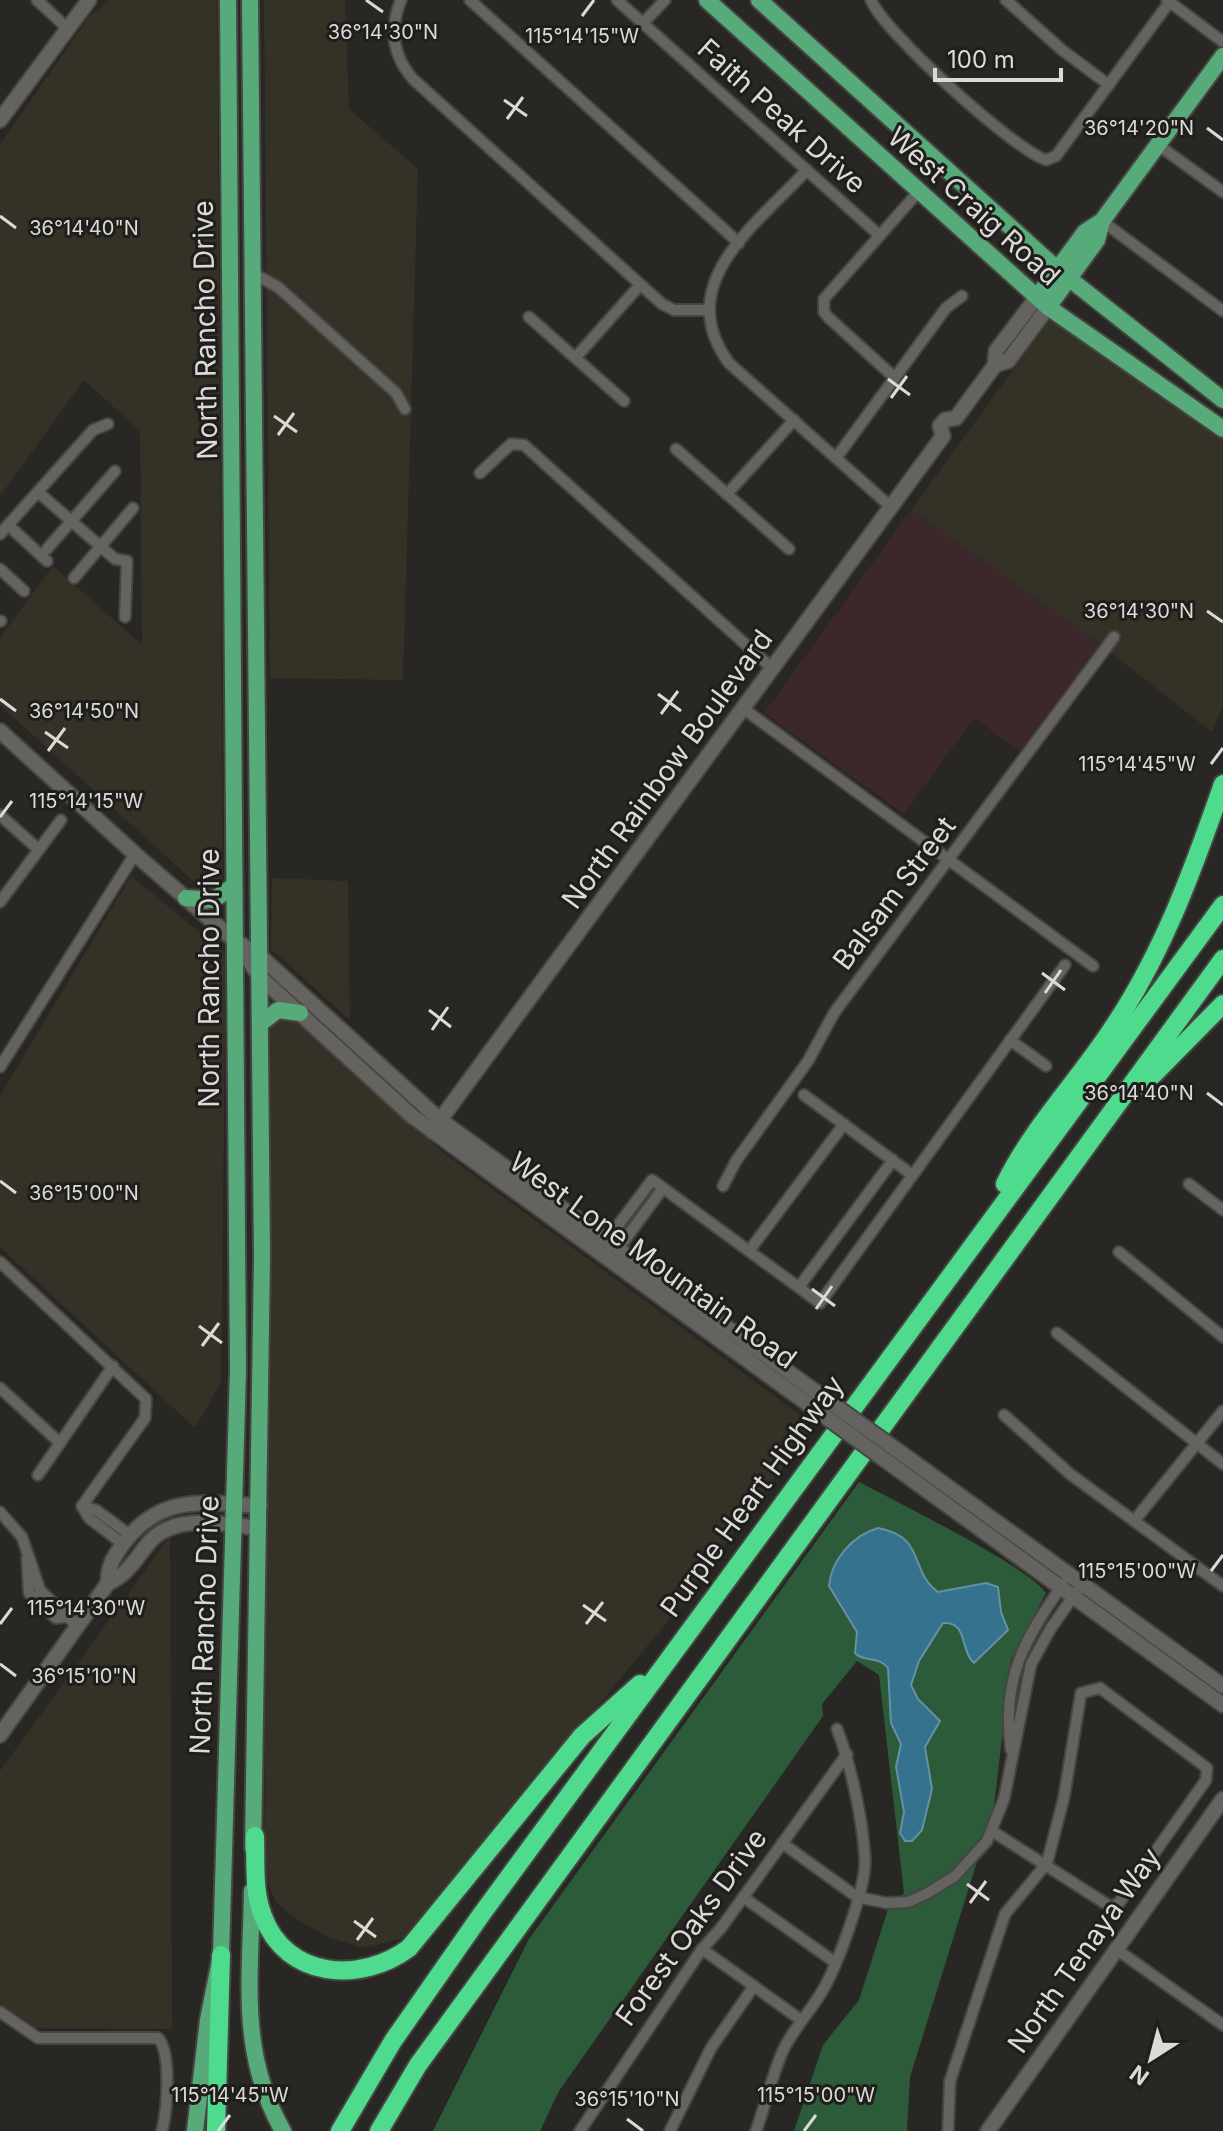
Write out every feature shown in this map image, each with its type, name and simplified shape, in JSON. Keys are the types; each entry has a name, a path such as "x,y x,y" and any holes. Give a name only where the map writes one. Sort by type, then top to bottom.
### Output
{"highway":[{"path":"986,1223 1017,1158 1089,1063 1140,986 1180,903 1223,784"},
{"name":"Purple Heart Highway","path":"340,2131 393,2041 666,1661 1223,905"},
{"path":"379,2131 418,2065 1223,959"},
{"path":"1119,1099 1153,1075 1223,1004"},
{"path":"255,1836 257,1893 263,1918 275,1937 311,1964 341,1971 373,1969 409,1948 582,1736 666,1661"},
{"path":"216,2131 221,1955"}],"main road":[{"path":"3,110 89,0"},
{"name":"North Rancho Drive","path":"195,2131 208,2020 221,1955 238,1370 228,0"},
{"name":"North Rancho Drive","path":"250,0 262,1214 255,1836 249,2030 267,2102 283,2131"},
{"name":"West Craig Road","path":"707,0 1043,302 1223,429"},
{"name":"West Craig Road","path":"759,0 1064,274 1223,400"},
{"name":"North Rainbow Boulevard","path":"436,1125 943,436 953,435 957,430 956,418 995,365 1008,361 1043,302 1064,274 1085,232 1102,221 1223,56"},
{"path":"232,394 241,419 241,448 254,464"},
{"path":"232,467 240,468 245,476 245,498 254,519"},
{"name":"West Lone Mountain Road","path":"0,731 234,940 260,956 436,1125"},
{"path":"186,898 213,900 234,886"},
{"name":"West Lone Mountain Road","path":"234,940 260,977 436,1125 1071,1586 1223,1705"},
{"path":"261,1023 278,1010 300,1013"},
{"path":"237,1204 262,1214"},
{"path":"108,1583 108,1566 126,1540 154,1513 171,1507 260,1506"},
{"path":"0,1735 108,1583 123,1577 150,1540 164,1530 194,1522 259,1528"},
{"name":"West Lone Mountain Road","path":"1071,1586 1223,1686"},
{"name":"North Tenaya Way","path":"988,2131 1223,1799"}],"street":[{"path":"37,0 66,27"},
{"path":"401,0 393,27 398,56 413,79 662,304 674,310 708,310"},
{"path":"470,0 739,243"},
{"name":"Faith Peak Drive","path":"617,0 879,235"},
{"path":"643,23 665,0"},
{"path":"871,0 891,31 1011,139 1046,160 1056,156 1169,1 1223,42"},
{"path":"1006,0 1062,50 1109,85"},
{"path":"1158,145 1223,192"},
{"path":"807,170 720,266 710,288 708,310 712,333 729,363 891,507"},
{"path":"895,378 829,318 823,306 824,299 919,191"},
{"path":"1102,221 1223,311"},
{"path":"252,273 290,297 396,393 405,409"},
{"path":"576,357 640,285"},
{"path":"836,458 946,308 962,296"},
{"path":"529,317 624,401"},
{"path":"727,494 794,420"},
{"path":"0,534 93,430 108,424"},
{"path":"480,473 511,444 524,445 773,669"},
{"path":"676,449 789,549"},
{"path":"47,549 115,471"},
{"path":"38,492 115,559 127,561 125,617"},
{"path":"74,578 133,508"},
{"path":"8,525 47,561"},
{"path":"0,569 24,591"},
{"name":"Balsam Street","path":"723,1186 736,1161 808,1061 834,1013 1114,637"},
{"path":"744,709 1093,966"},
{"path":"0,815 38,849"},
{"path":"2,893 61,820"},
{"path":"0,1067 135,854"},
{"path":"608,1250 613,1232 652,1180 820,1303 1065,965"},
{"path":"1010,1040 1046,1066"},
{"path":"804,1095 911,1174"},
{"path":"749,1251 844,1124"},
{"path":"799,1287 893,1160"},
{"path":"1189,1184 1223,1210"},
{"path":"608,1250 624,1241 663,1188"},
{"path":"1119,1252 1223,1337"},
{"path":"0,1262 141,1392 148,1405 145,1418 82,1506 96,1510 126,1540"},
{"path":"1057,1333 1223,1464"},
{"path":"38,1475 113,1366"},
{"path":"0,1388 60,1443"},
{"path":"1134,1521 1223,1411"},
{"path":"1004,1415 1070,1474 1223,1586"},
{"path":"0,1512 22,1537 27,1556 29,1593 56,1618 65,1617 77,1626"},
{"path":"782,1843 857,1897 878,1902 908,1902 935,1890 977,1854 992,1831 1004,1799 1011,1752 1008,1730 1017,1658 1026,1639 1071,1586"},
{"path":"948,2131 950,2081 1005,1914 1047,1863 1064,1797 1077,1702 1086,1689 1100,1688 1204,1763 1208,1773 1119,1903 1111,1907 1047,1863 992,1831"},
{"path":"756,2131 781,2054 824,1990 836,1963 865,1861 847,1754 837,1729"},
{"name":"Forest Oaks Drive","path":"580,2131 702,1949 847,1754"},
{"path":"743,1897 836,1963"},
{"path":"702,1949 801,2020"},
{"path":"1116,1949 1223,2025"},
{"path":"670,2131 711,2048 754,1986"},
{"path":"0,2012 38,2038 158,2038 162,2041 167,2099 162,2131"}],"shaded area":[{"path":"110,0 217,0 223,882 214,891 202,889 0,705 0,638 53,566 142,645 140,431 84,380 0,496 0,144 89,17"},
{"path":"264,0 345,0 349,109 418,169 403,680 270,678"},
{"path":"1051,318 1223,437 1223,705 1212,732 1100,644 911,510"},
{"path":"911,510 1100,644 1020,751 974,718 904,814 764,713"},
{"path":"131,876 226,954 221,1382 195,1428 0,1247 0,1096"},
{"path":"272,878 348,881 350,1020 271,949"},
{"path":"298,1019 441,1151 814,1425 667,1622 407,1937 364,1948 330,1938 293,1917 276,1902 264,1875 270,1021"},
{"path":"170,1536 172,2029 36,2028 0,2004 0,1771"}],"green space":[{"path":"859,1482 989,1552 1035,1582 1046,1593 1011,1660 994,1807 910,2077 907,2131 794,2131 823,2045 859,2000 888,1909 904,1893 879,1675 857,1661 822,1704 823,1716 559,2091 540,2131 433,2131 529,1939"}],"water":[{"path":"878,1528 893,1532 911,1546 923,1574 938,1592 986,1583 998,1587 1001,1612 1008,1630 974,1663 960,1632 951,1624 943,1623 919,1661 911,1685 918,1699 940,1721 925,1747 932,1789 922,1830 912,1841 905,1841 900,1833 904,1812 896,1767 901,1744 891,1723 888,1668 855,1653 857,1632 829,1586 834,1567 845,1550 860,1536"}]}
